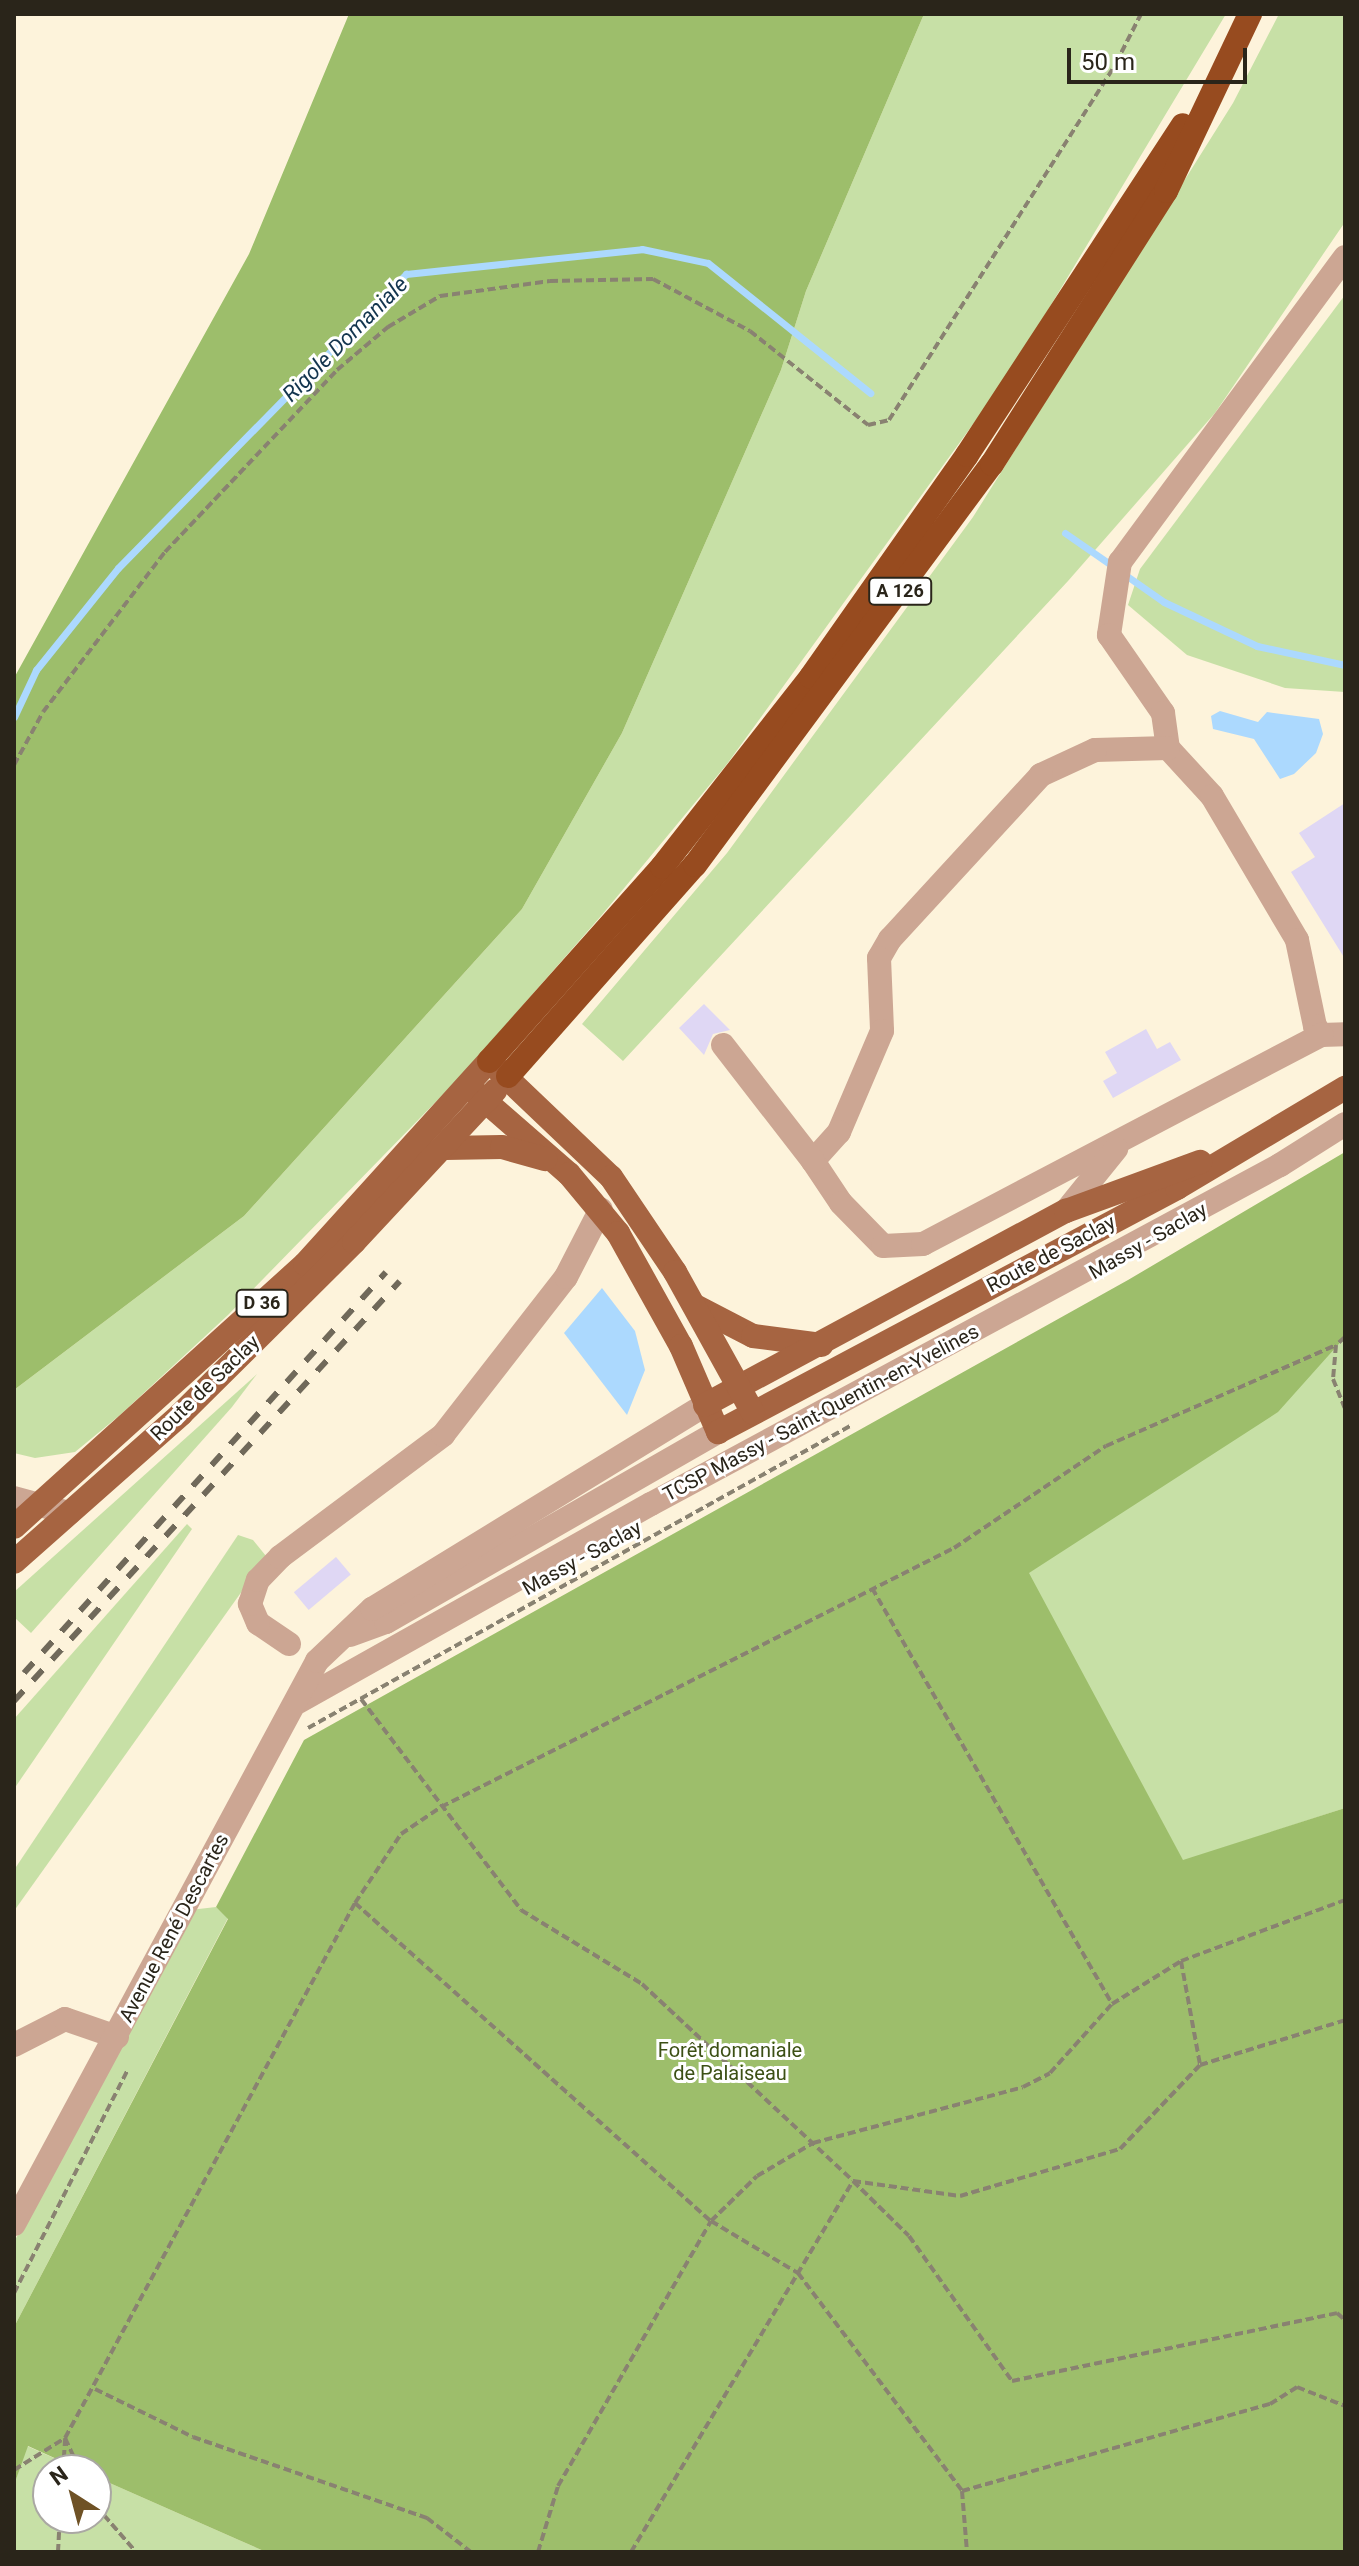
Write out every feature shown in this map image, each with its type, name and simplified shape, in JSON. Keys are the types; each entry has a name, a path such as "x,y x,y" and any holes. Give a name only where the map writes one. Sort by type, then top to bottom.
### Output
{"highway":[{"name":"A 126","path":"498,1069 811,677 967,455 1226,60 1250,14"}],"main road":[{"name":"Route de Saclay","path":"14,1527 305,1264 498,1069"},
{"path":"498,1069 611,1177 693,1305 753,1413"},
{"name":"Route de Saclay","path":"718,1432 1266,1137 1345,1088"},
{"name":"Route de Saclay","path":"15,1560 181,1414 445,1148 477,1093"},
{"path":"477,1093 555,1162 601,1209 681,1346 718,1432"},
{"path":"705,1405 1066,1211 1266,1137"},
{"path":"445,1148 502,1147 555,1162"},
{"path":"693,1305 753,1336 821,1345"}],"street":[{"path":"723,1045 813,1161 841,1203 883,1246 923,1244 1333,1034 1297,940 1212,796 1168,748 1163,713 1109,635 1120,562 1345,257"},
{"path":"813,1161 839,1132 882,1031 879,958 890,939 1041,775 1095,750 1168,748"},
{"name":"TCSP Massy - Saint-Quentin-en-Yvelines","path":"298,1702 651,1504 1280,1165 1345,1124"},
{"path":"1066,1211 1123,1141"},
{"path":"289,1644 258,1623 250,1604 258,1580 280,1557 443,1435 566,1277 601,1209"},
{"name":"Avenue René Descartes","path":"14,2224 117,2037 197,1880 298,1702 301,1683 340,1638 372,1609 705,1405"},
{"path":"340,1638 386,1622 718,1432"},
{"path":"14,1498 69,1513"},
{"path":"14,2045 65,2019 117,2037"}],"path":[{"path":"14,765 43,712 165,552 337,370 388,327 440,296 550,281 653,279 750,331 868,425 889,420 1116,63 1141,14"},
{"path":"14,2470 65,2438 95,2389 355,1903 401,1834 441,1807 954,1548 1106,1446 1336,1345 1345,1337"},
{"path":"1336,1345 1333,1379 1345,1408"},
{"name":"Massy - Saclay","path":"296,1734 858,1422"},
{"path":"872,1588 1112,2004"},
{"path":"361,1699 521,1910 642,1984 853,2181 909,2236 1012,2381 1337,2313 1345,2320"},
{"path":"538,2552 558,2486 711,2221 757,2176 813,2143 1023,2087 1050,2073 1112,2004 1181,1961 1345,1900"},
{"path":"355,1903 711,2221 798,2273 962,2491 967,2552"},
{"path":"1181,1961 1200,2065"},
{"path":"853,2181 960,2196 1120,2149 1200,2065 1345,2020"},
{"path":"14,2293 130,2065"},
{"path":"631,2552 853,2181"},
{"path":"962,2491 1270,2404 1297,2387 1345,2406"},
{"path":"95,2389 193,2437 427,2518 471,2552"},
{"path":"64,2454 65,2438"},
{"path":"65,2438 72,2454"},
{"path":"112,2524 136,2552"}],"green space":[{"path":"349,14 924,14 806,291 781,370 622,733 522,909 244,1216 14,1390 14,678 249,254"},
{"path":"924,14 1226,14 1010,373 727,764 601,916 460,1077 228,1315 120,1415 75,1452 35,1458 14,1453 14,1390 244,1216 522,909 622,733 781,370 806,291"},
{"path":"1279,14 1345,14 1345,222 1215,413 1068,581 623,1061 582,1024 727,853 973,517 1233,103"},
{"path":"1345,295 1345,692 1285,688 1187,655 1128,605 1140,569"},
{"name":"Forêt domaniale de Palaiseau","path":"1345,1152 1345,1337 1278,1412 1029,1573 1183,1860 1345,1808 1345,2552 266,2552 112,2484 112,2454 46,2454 28,2446 14,2485 14,2327 228,1919 216,1907 304,1740 1128,1280"},
{"path":"1345,1337 1345,1808 1183,1861 1028,1573 1136,1501"},
{"path":"257,1374 232,1407 31,1633 14,1617 14,1592"},
{"path":"187,1524 192,1529 14,1789 14,1719"},
{"path":"238,1535 253,1540 266,1556 262,1563 14,1911 14,1870"},
{"path":"216,1907 228,1918 14,2327 14,2242 190,1910"},
{"path":"27,2446 45,2454 32,2454 32,2534 112,2534 112,2484 266,2552 14,2552 14,2485"}],"water":[{"path":"1220,711 1258,722 1267,712 1319,719 1323,734 1316,753 1294,774 1280,779 1254,739 1213,729 1211,716"},
{"path":"602,1288 635,1331 645,1370 627,1415 564,1333"}],"building":[{"path":"1345,803 1345,959 1291,872 1315,857 1299,833"},
{"path":"704,1004 730,1030 713,1034 704,1055 679,1028"},
{"path":"1146,1029 1157,1049 1170,1042 1181,1060 1113,1098 1103,1081 1117,1073 1105,1052"},
{"path":"336,1557 351,1575 309,1610 294,1592"}],"waterway":[{"name":"Rigole Domaniale","path":"14,717 36,670 118,568 406,274 642,249 708,263 870,393"},
{"path":"1065,533 1114,567"},
{"path":"1124,574 1164,602 1257,646 1345,665"}],"railway":[{"path":"24,1673 386,1272"},
{"path":"14,1701 400,1281"}]}
